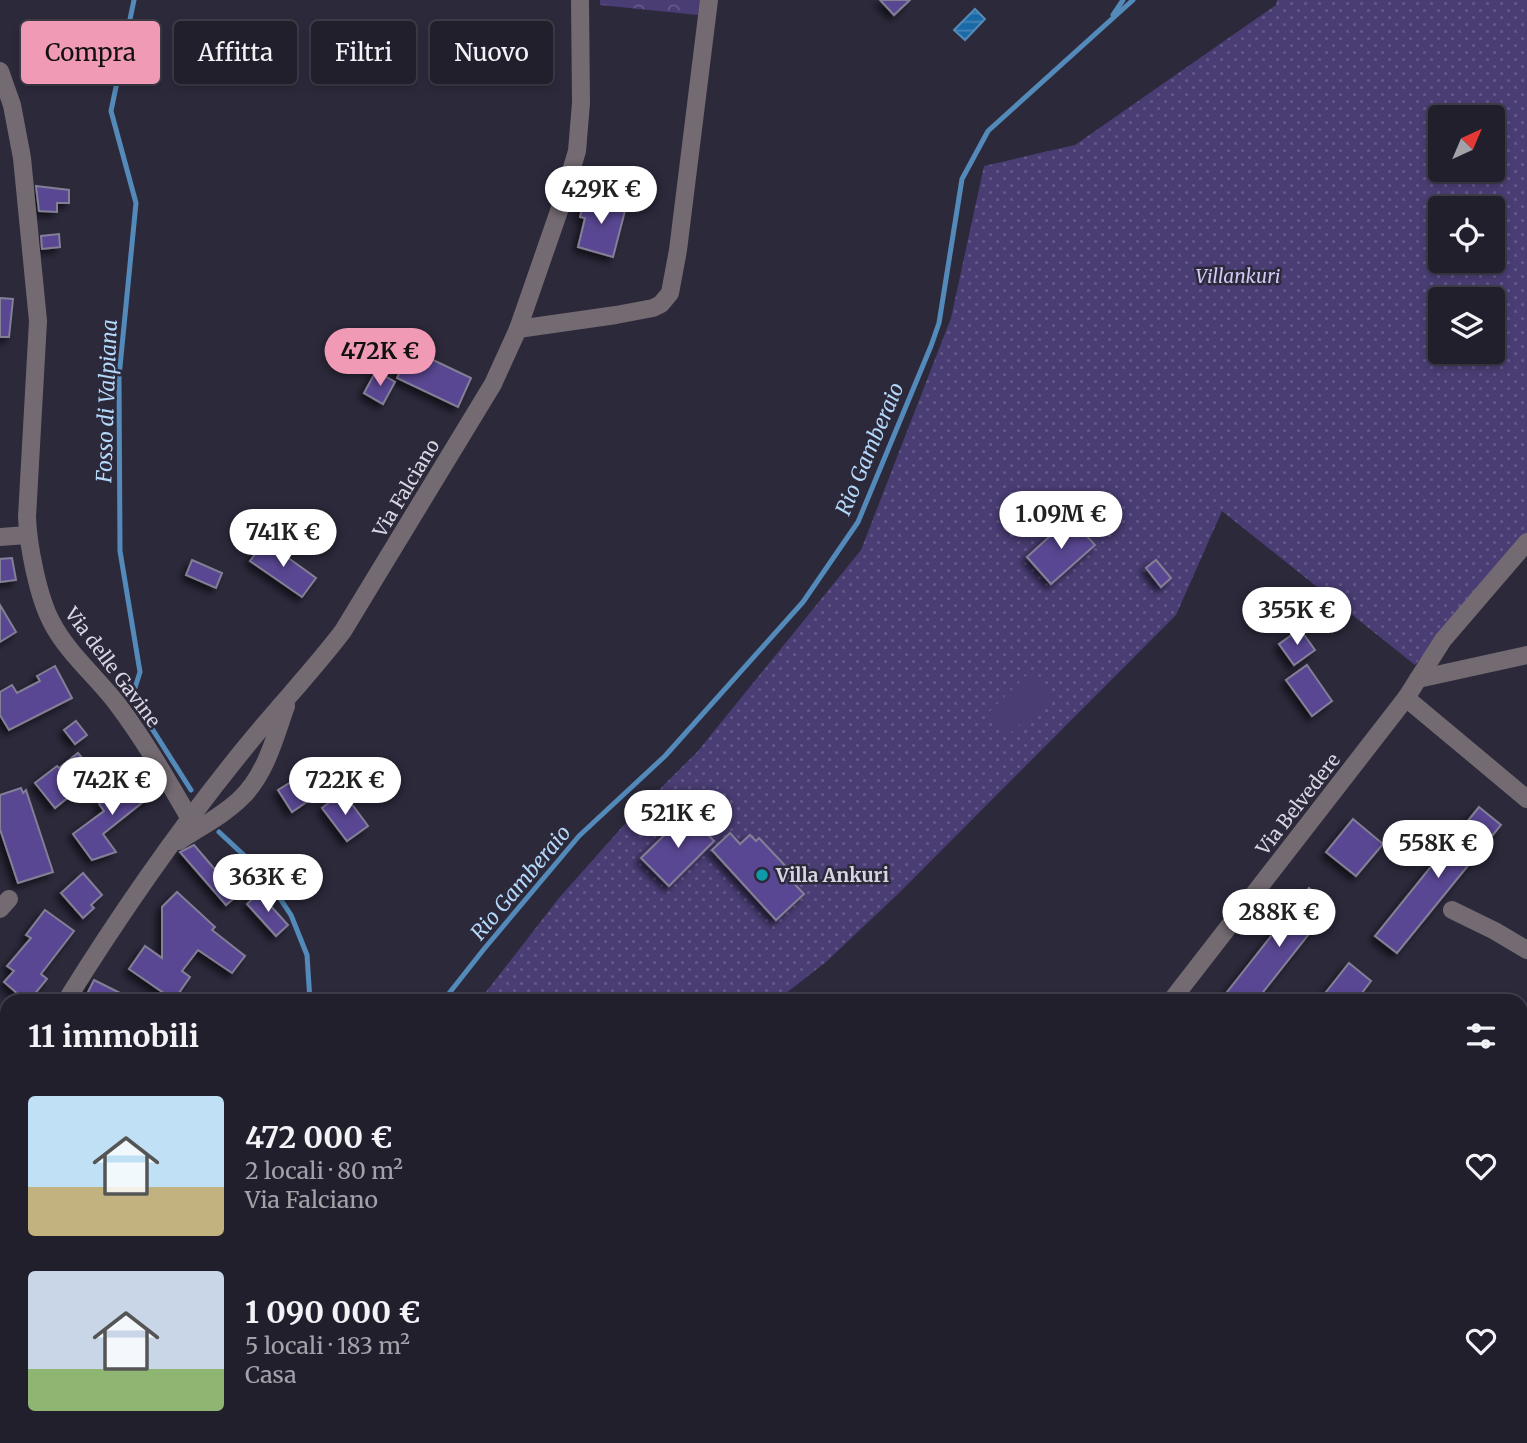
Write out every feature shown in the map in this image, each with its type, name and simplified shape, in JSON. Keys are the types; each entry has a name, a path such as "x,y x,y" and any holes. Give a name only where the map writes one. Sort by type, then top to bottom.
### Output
{"street":[{"name":"Via Falciano","path":"70,994 102,943 190,819 243,750 343,631 493,384 518,329 577,151 581,103 580,0"},
{"path":"518,329 647,309 662,304 670,293 678,250 709,0"},
{"name":"Via delle Gavine","path":"0,71 12,105 22,158 38,321 27,535 41,596 51,622 119,706 190,819"},
{"path":"0,537 27,535"},
{"name":"Via Belvedere","path":"1176,994 1406,698 1443,640 1527,542"},
{"path":"1418,679 1527,655"},
{"path":"172,846 233,805 248,791 266,759 290,696"},
{"path":"1406,698 1527,799"},
{"path":"1452,910 1527,950"}],"green space":[{"path":"600,0 701,0 698,15 600,5"},
{"name":"Villankuri","path":"1277,0 1527,0 1527,535 1415,665 1222,511 1176,615 899,893 826,962 785,994 484,994 559,898 623,826 698,751 861,550 951,318 984,166 1075,145 1276,5"},
{"path":"1032,670 1054,693 1006,737 985,716"}],"water":[{"path":"975,9 985,19 965,40 954,30"}],"building":[{"path":"880,0 910,0 894,15"},
{"path":"36,186 69,190 69,203 57,203 57,212 39,211"},
{"path":"585,196 626,207 613,257 578,247 585,218 580,217"},
{"path":"59,234 60,247 42,249 41,236"},
{"path":"0,298 13,299 9,337 0,337"},
{"path":"410,349 471,378 458,407 397,378"},
{"path":"376,371 395,382 383,404 364,393"},
{"path":"1070,518 1095,545 1051,584 1027,557"},
{"path":"265,541 316,578 302,597 250,561"},
{"path":"12,558 16,580 0,582 0,559"},
{"path":"192,560 222,573 216,588 186,575"},
{"path":"1156,560 1171,578 1161,587 1146,568"},
{"path":"0,605 16,632 0,642"},
{"path":"1300,629 1315,650 1294,665 1279,644"},
{"path":"1307,665 1332,701 1312,716 1286,680"},
{"path":"55,666 72,698 9,730 0,715 0,692 12,685 17,693 40,681 37,676"},
{"path":"76,721 87,735 75,744 64,730"},
{"path":"78,753 92,770 71,788 75,792 55,808 35,783"},
{"path":"136,773 153,794 103,834 116,852 92,860 73,834 104,811 99,804"},
{"path":"294,780 308,801 292,812 278,790"},
{"path":"21,788 23,793 26,790 53,872 18,883 0,829 0,795"},
{"path":"343,792 368,826 347,841 322,808"},
{"path":"1479,807 1501,825 1397,953 1375,936"},
{"path":"687,813 714,841 669,886 641,858"},
{"path":"1353,819 1383,844 1356,876 1326,852"},
{"name":"Villa Ankuri","path":"730,833 740,844 750,835 756,841 759,838 792,873 788,877 804,894 776,920 712,850"},
{"path":"194,845 224,880 232,873 245,889 226,905 180,852"},
{"path":"83,873 102,895 91,905 94,908 83,918 61,893"},
{"path":"1309,888 1331,906 1262,994 1226,994"},
{"path":"177,892 215,927 212,930 245,956 232,973 198,950 182,971 190,977 178,994 165,994 129,969 145,946 162,958 162,907"},
{"path":"259,893 288,925 276,936 247,904"},
{"path":"45,910 74,931 41,974 47,979 35,994 18,994 4,982 14,971 7,966 31,938 26,935"},
{"path":"1349,963 1371,981 1361,994 1325,994"},
{"path":"94,980 122,994 92,994 88,992"}],"waterway":[{"name":"Fosso di Valpiana","path":"134,0 111,111 136,203 119,377 120,551 140,672 133,694 191,790"},
{"path":"1113,15 1123,0"},
{"name":"Rio Gamberaio","path":"449,994 579,836 665,756 803,602 858,522 931,346 939,323 962,179 988,131 1133,0"},
{"path":"219,832 264,874 291,915 307,955 310,994"}],"place":[{"name":"Villa Ankuri","path":"762,875"}]}
